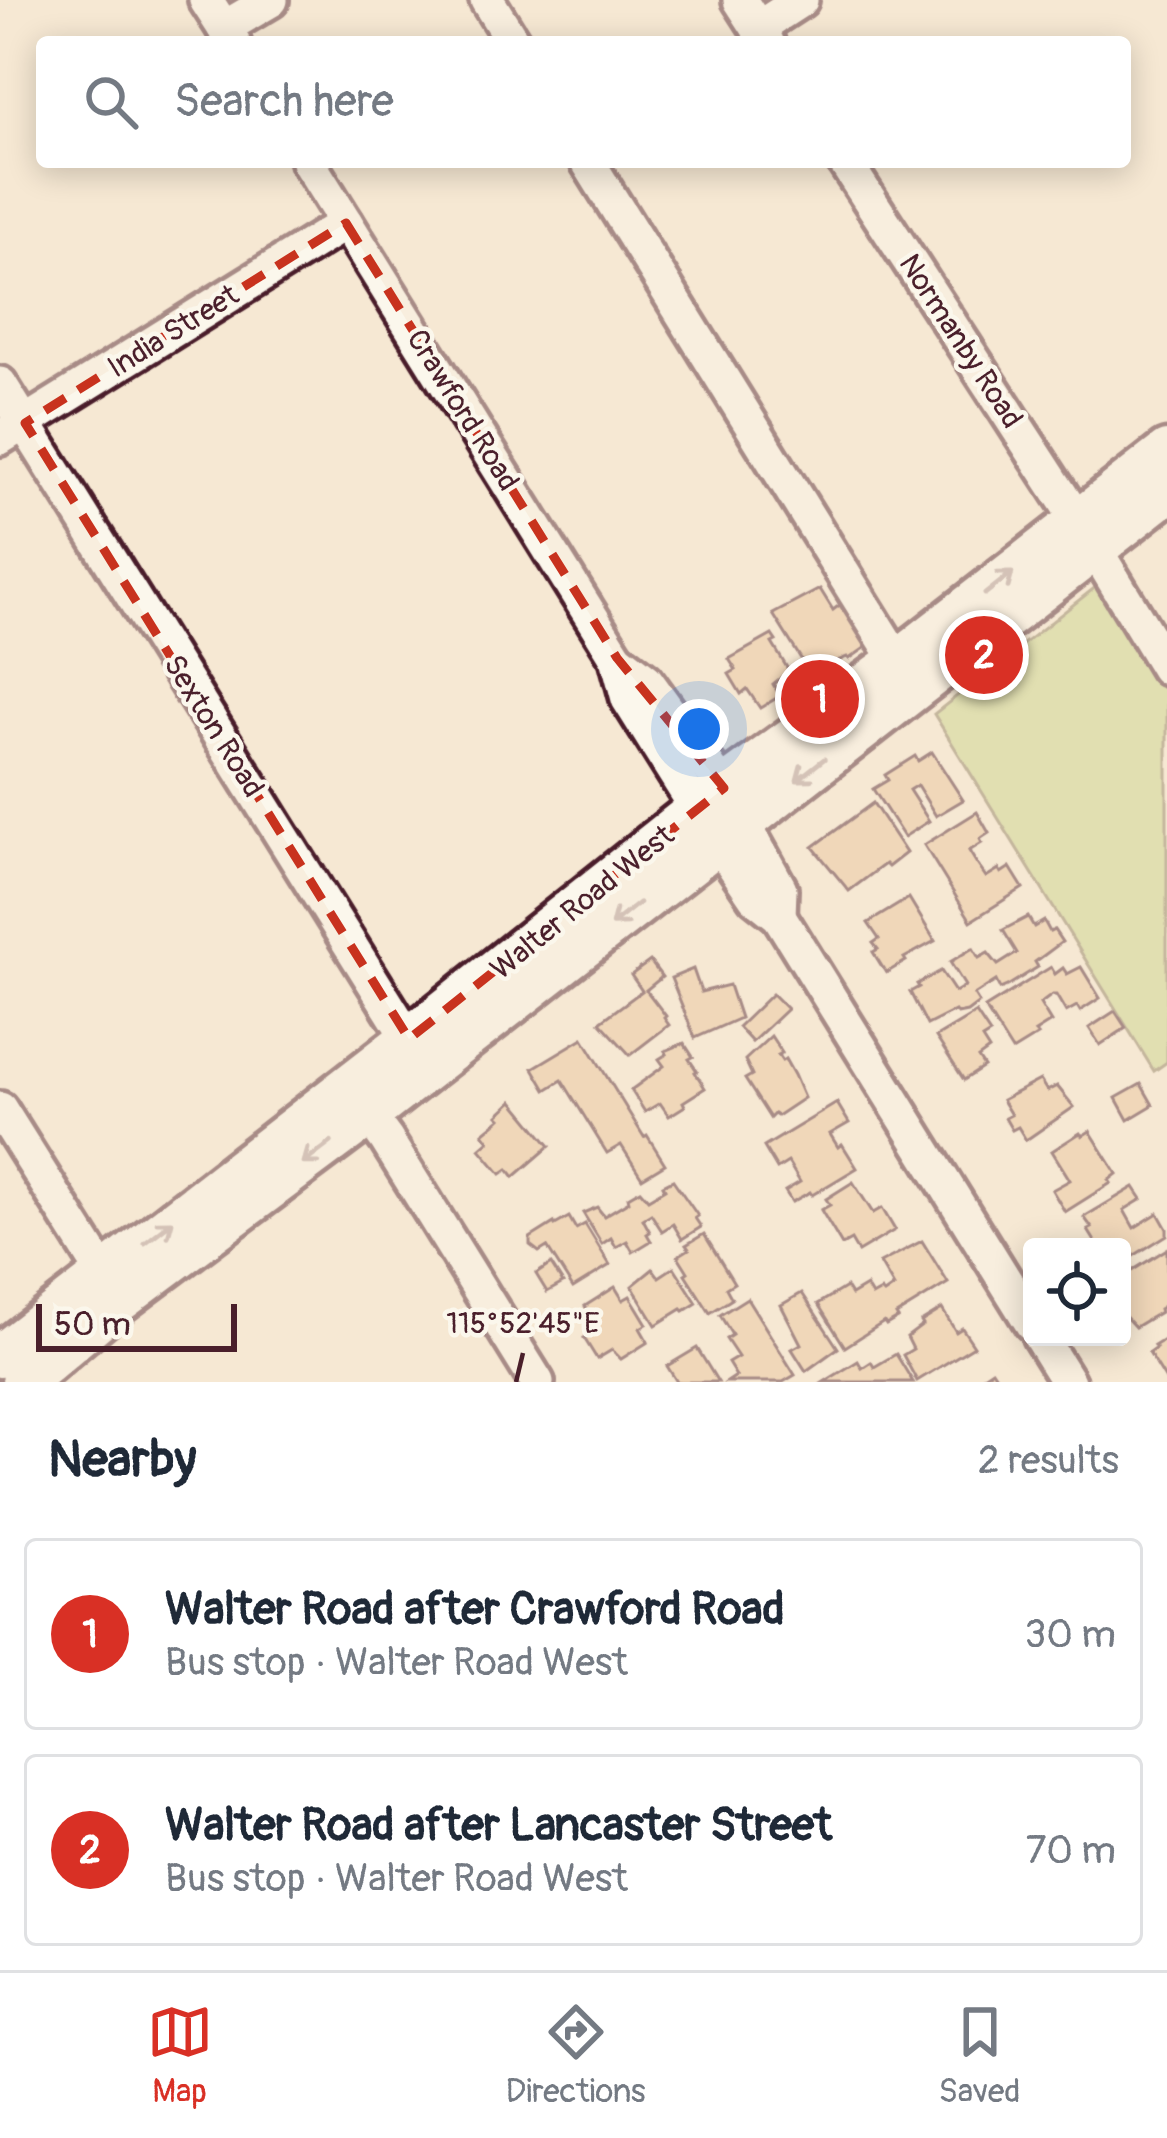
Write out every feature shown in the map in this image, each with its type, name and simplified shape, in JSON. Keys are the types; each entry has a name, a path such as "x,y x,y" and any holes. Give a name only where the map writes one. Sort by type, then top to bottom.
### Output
{"main road":[{"name":"Walter Road West","path":"0,1356 118,1283 420,1053 1086,535 1167,452"},
{"name":"Walter Road West","path":"1086,535 1167,492"},
{"name":"Walter Road West","path":"23,1382 118,1283"}],"street":[{"path":"221,23 271,0"},
{"path":"487,0 509,36"},
{"path":"755,24 801,0"},
{"name":"Crawford Road","path":"312,168 617,658 628,699 721,815 755,897 778,916 1023,1310"},
{"path":"592,168 906,675"},
{"name":"Normanby Road","path":"849,168 1167,668"},
{"name":"India Street","path":"12,430 346,223"},
{"name":"Sexton Road","path":"0,383 12,430 420,1053"},
{"path":"357,1100 537,1382"},
{"path":"0,1109 93,1258 118,1283"},
{"path":"1046,1346 1068,1382"}],"highlighted area":[{"path":"346,223 617,658 724,788 409,1039 25,423"}],"green space":[{"path":"1111,575 1167,668 1167,1062 1154,1071 934,714"}],"building":[{"path":"820,589 833,610 845,601 872,643 815,675 773,614"},
{"path":"772,635 789,671 773,684 780,696 760,708 747,689 741,694 729,674 736,670 729,659"},
{"path":"932,752 963,800 936,816 917,785 909,790 929,821 904,837 873,789 915,756 918,761"},
{"path":"873,803 906,853 849,891 813,847"},
{"path":"977,812 989,833 969,851 986,877 1010,867 1023,888 971,921 924,845"},
{"path":"909,898 935,941 886,973 873,952 878,949 873,943 879,939 868,923"},
{"path":"1028,917 1034,927 1044,921 1062,942 1035,962 1038,967 1009,985 1000,989 996,981 974,995 979,1003 967,1012 955,1011 927,1025 910,992 917,984 941,971 955,992 965,986 950,962 973,948 979,958 988,953 998,965 1017,953 1003,930"},
{"path":"650,961 662,977 646,990 669,1025 630,1055 600,1022 642,991 631,975"},
{"path":"1051,967 1055,974 1063,968 1067,974 1081,967 1100,998 1080,1011 1077,1006 1066,1012 1052,995 1040,1004 1051,1022 1012,1051 985,1008"},
{"path":"693,969 701,992 729,985 740,1018 695,1038 671,978"},
{"path":"772,994 787,1009 752,1042 738,1027"},
{"path":"1115,1011 1126,1028 1100,1045 1089,1028"},
{"path":"976,1013 990,1034 982,1039 989,1050 978,1058 984,1067 964,1080 936,1037"},
{"path":"771,1036 804,1098 770,1118 745,1079 752,1075 745,1060"},
{"path":"583,1038 665,1164 642,1178 621,1145 607,1153 562,1080 546,1090 533,1068"},
{"path":"684,1043 705,1088 669,1116 660,1103 645,1112 631,1090 664,1066 659,1059 665,1051"},
{"path":"1040,1080 1047,1091 1057,1086 1074,1107 1026,1140 1018,1127 1012,1130 1005,1118 1011,1115 1002,1100"},
{"path":"1141,1084 1153,1105 1128,1120 1116,1098"},
{"path":"513,1101 550,1146 514,1177 508,1169 501,1174 480,1149 489,1141 483,1133"},
{"path":"837,1103 849,1123 830,1134 857,1168 792,1202 785,1191 800,1182 788,1162 777,1169 764,1147"},
{"path":"1090,1131 1117,1174 1111,1183 1065,1212 1052,1190 1070,1180 1052,1151"},
{"path":"673,1180 701,1227 682,1239 673,1224 662,1231 651,1214 643,1219 651,1241 633,1252 627,1241 616,1247 611,1238 602,1244 583,1213 597,1207 604,1216 640,1190 648,1199"},
{"path":"853,1182 873,1213 882,1208 895,1230 858,1252 851,1240 842,1245 821,1210 830,1205 826,1199"},
{"path":"1134,1187 1142,1199 1124,1210 1134,1228 1158,1213 1167,1235 1131,1257 1131,1238 1093,1238 1084,1217"},
{"path":"569,1217 576,1229 585,1224 610,1265 573,1288 547,1247 539,1252 530,1245 530,1238"},
{"path":"704,1234 734,1283 726,1288 732,1299 710,1313 678,1256"},
{"path":"922,1241 948,1283 845,1347 818,1304 846,1287 851,1295 866,1286 872,1296 884,1294 894,1287 880,1263"},
{"path":"1167,1249 1167,1304 1135,1327 1131,1323 1131,1271"},
{"path":"551,1264 563,1283 547,1292 536,1274"},
{"path":"674,1267 697,1303 656,1325 632,1286 653,1269 659,1277"},
{"path":"615,1287 623,1300 630,1296 647,1324 640,1328 648,1342 621,1359 612,1350 597,1359 584,1338 599,1329 585,1306"},
{"path":"802,1293 838,1348 806,1371 792,1349 801,1344 781,1305"},
{"path":"747,1298 795,1375 783,1382 727,1382 736,1376 728,1363 738,1357 726,1339 732,1335 720,1315"},
{"path":"942,1309 956,1332 962,1328 974,1346 917,1381 903,1355 913,1349 907,1337"},
{"path":"1167,1338 1167,1382 1149,1353"},
{"path":"697,1348 718,1382 677,1382 667,1366"},
{"path":"896,1354 913,1382 824,1382 858,1361 862,1368 871,1362 874,1367"},
{"path":"992,1370 1000,1382 974,1382"}],"place":[{"name":"Walter Road after Lancaster Street","path":"984,655"},
{"name":"Walter Road after Crawford Road","path":"820,699"}]}
